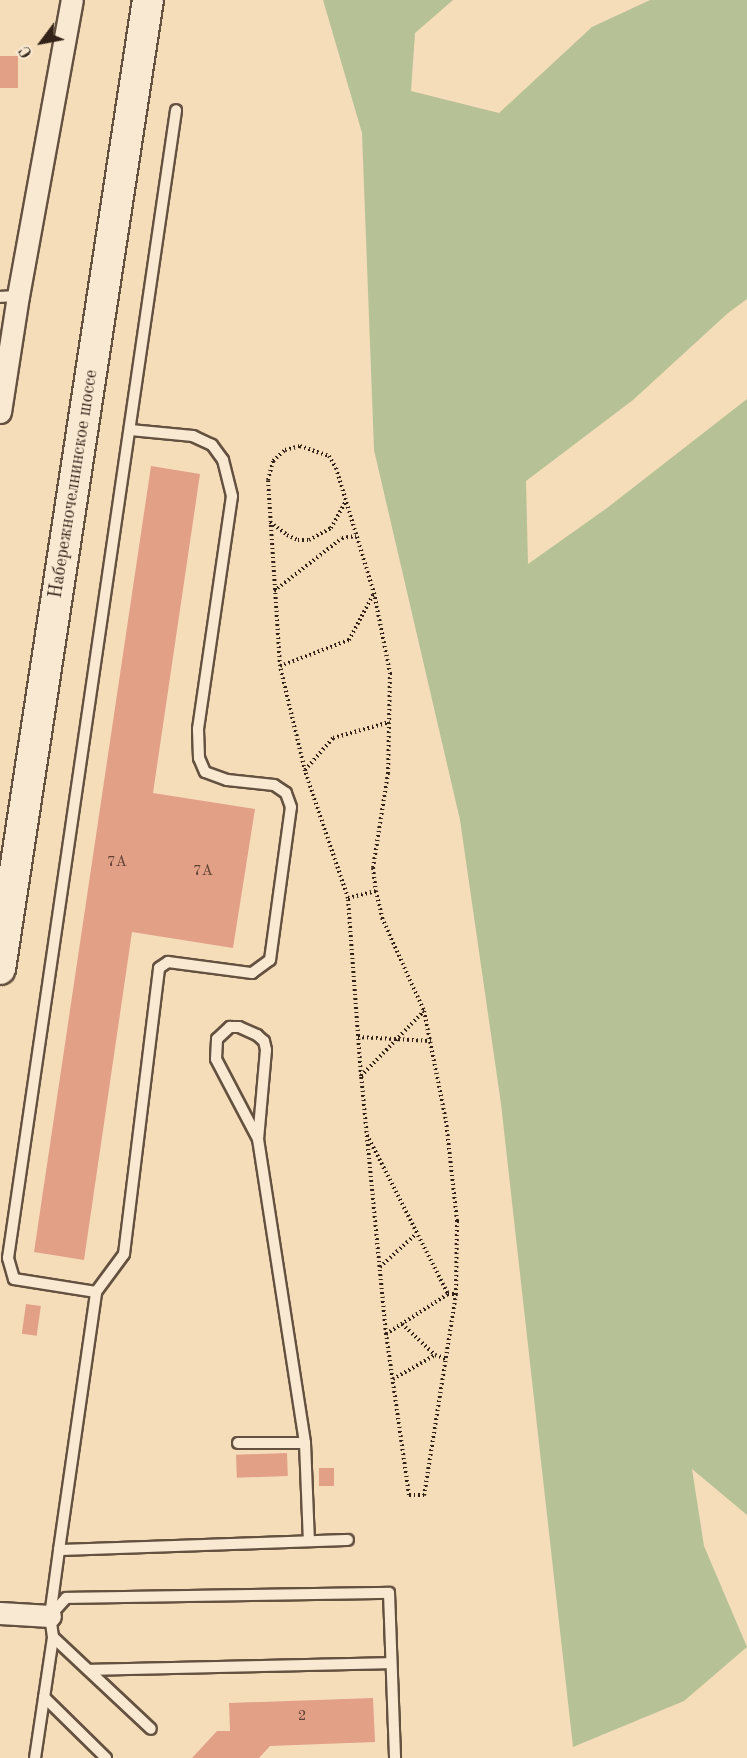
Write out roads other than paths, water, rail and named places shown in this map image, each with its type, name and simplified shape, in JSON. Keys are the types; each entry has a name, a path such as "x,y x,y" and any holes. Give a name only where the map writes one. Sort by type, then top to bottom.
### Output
{"main road":[{"name":"Набережночелнинское шоссе","path":"0,969 148,0"}],"street":[{"path":"0,412 9,296 72,0"},
{"path":"0,1613 50,1616"}],"lane":[{"path":"96,1292 14,1279 8,1258 176,110"},
{"path":"37,1757 53,1637 50,1616 96,1292 124,1254 159,968 168,962 252,973 270,960 291,807 286,793 274,785 226,780 205,772 199,758 198,729 232,496 223,460 212,445 193,436 130,430"},
{"path":"258,1139 216,1059 217,1039 230,1028 238,1027 257,1035 264,1041 266,1050 258,1139 305,1443 309,1541"},
{"path":"238,1443 305,1443"},
{"path":"59,1550 348,1540"},
{"path":"50,1616 66,1598 389,1593 395,1758"},
{"path":"53,1637 151,1729"},
{"path":"89,1670 391,1663"},
{"path":"44,1697 106,1758"}]}
